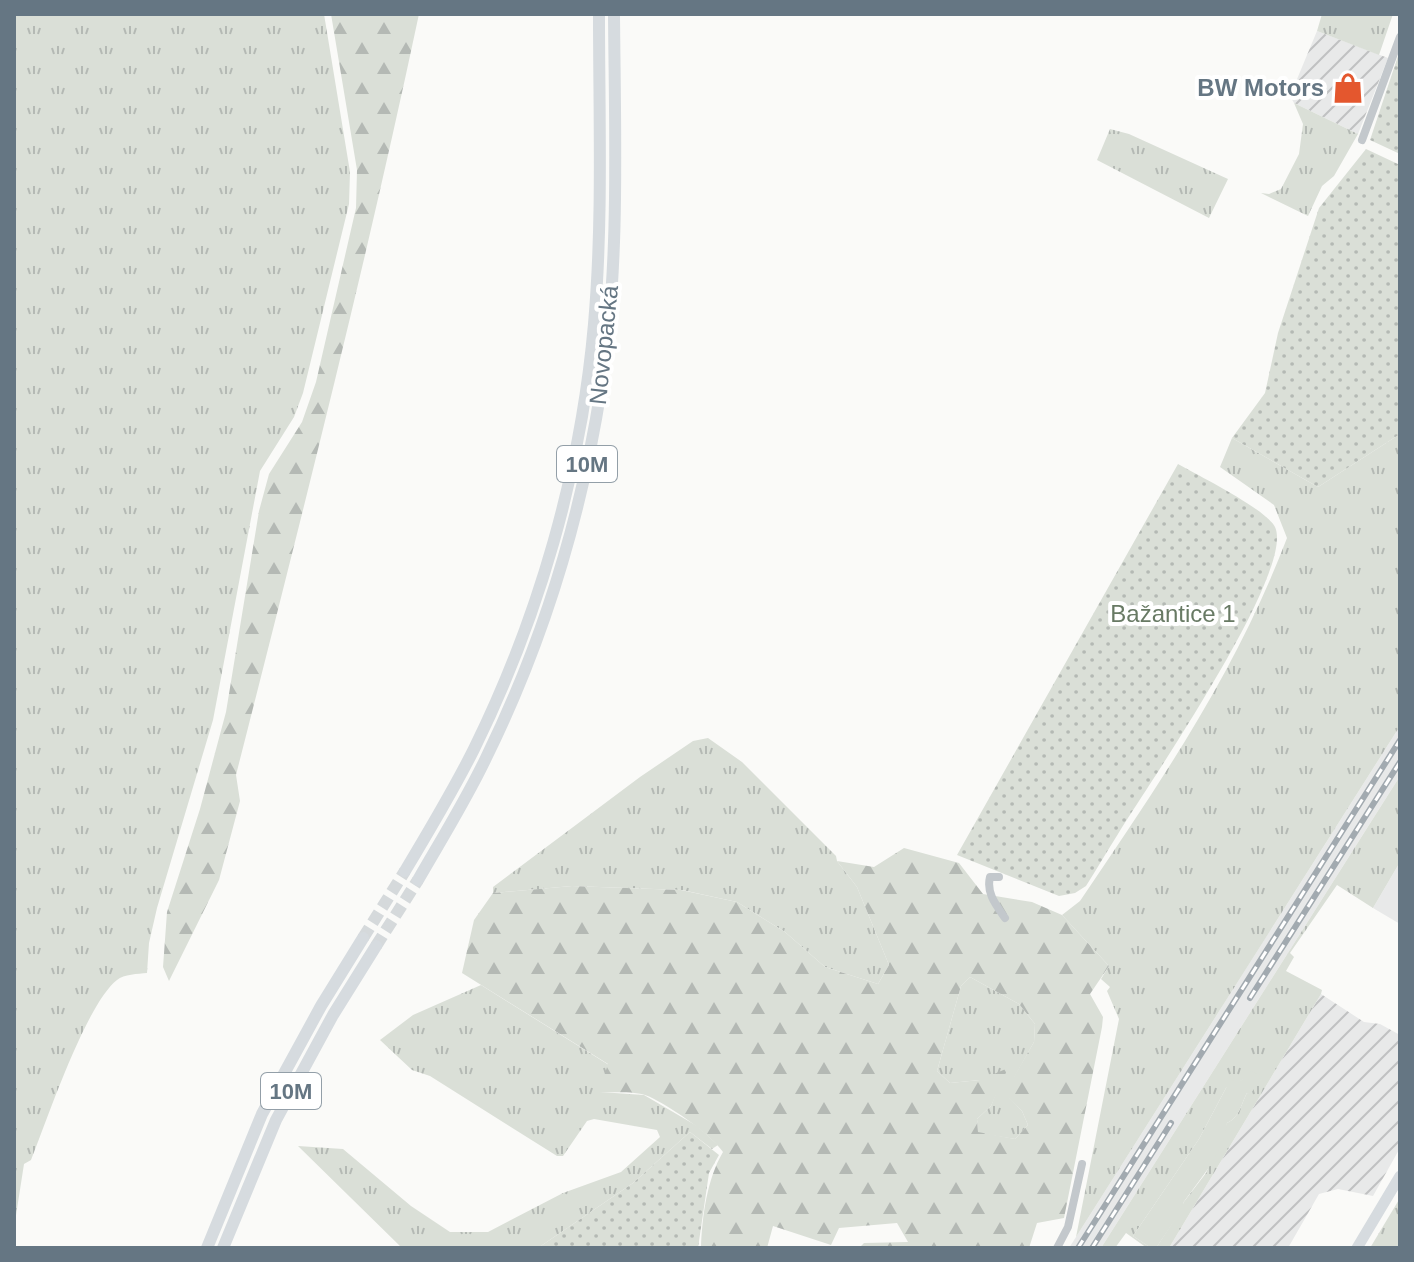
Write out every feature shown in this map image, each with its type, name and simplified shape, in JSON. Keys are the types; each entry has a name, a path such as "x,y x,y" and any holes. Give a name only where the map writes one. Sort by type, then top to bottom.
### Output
{"highway":[{"name":"Novopacká","path":"405,871 473,751 520,644 551,548 575,453 594,325 598,258 599,14"},
{"name":"Novopacká","path":"418,880 486,758 534,649 573,524 590,453 601,388 613,257 614,14"},
{"name":"10M","path":"207,1248 262,1114 314,1018 363,938"},
{"name":"10M","path":"223,1248 276,1120 333,1015 376,946"}],"main road":[{"path":"1357,1248 1400,1176"}],"street":[{"path":"1362,140 1400,37"},
{"path":"999,877 990,877 989,887 993,900 1005,918"},
{"path":"1057,1248 1068,1227 1075,1184 1082,1164"}],"shaded area":[{"path":"1317,31 1388,58 1358,134 1294,103 1290,96"},
{"path":"1400,726 1400,776 1101,1248 1069,1248"},
{"path":"1400,862 1400,924 1373,908"},
{"path":"1321,994 1364,1022 1380,1024 1400,1035 1400,1148 1373,1196 1338,1189 1319,1194 1288,1248 1169,1248"}],"green space":[{"path":"14,14 324,14 350,172 349,204 303,393 294,417 260,471 213,720 157,908 149,943 147,973 127,975 117,980 105,993 80,1037 31,1160 24,1164 14,1228"},
{"path":"331,14 419,14 354,300 236,775 240,801 219,880 169,981 163,967 167,912 200,809 226,712 259,511 269,474 302,422 316,382 356,208 357,170"},
{"path":"1322,14 1393,14 1379,55 1317,31"},
{"path":"1400,50 1400,154 1370,140"},
{"path":"1294,103 1358,134 1334,176 1322,186 1308,216 1261,193 1269,194 1281,189 1299,154 1303,124"},
{"path":"1110,129 1129,134 1228,179 1209,218 1097,160"},
{"path":"1366,149 1400,165 1400,434 1318,487 1232,438 1265,393 1278,333 1319,208"},
{"path":"1400,434 1400,726 1076,1237 1119,1019 1107,991 1110,987 1101,979 1109,966 1062,915 1080,901 1194,726 1244,635 1287,538 1274,505 1220,467 1232,438 1318,487"},
{"name":"Bažantice 1","path":"1178,464 1246,502 1275,527 1275,551 1263,587 1215,680 1086,886 1075,893 1059,896 957,855"},
{"path":"708,738 742,762 836,856 857,887 889,965 878,984 825,967 785,932 737,902 682,890 572,886 493,893 493,887 640,777 693,741"},
{"path":"1400,776 1400,862 1373,908 1337,885 1290,953 1294,957 1286,971 1322,990 1321,994 1169,1248 1156,1248 1183,1203 1206,1173 1227,1123 1237,1114 1247,1093 1250,1094 1261,1076 1226,1088 1199,1139 1133,1236 1151,1248 1126,1233 1115,1248 1101,1248"},
{"path":"904,848 959,863 983,894 1032,902 1062,915 1109,966 1090,994 1103,1017 1102,1027 1064,1218 1037,1223 1029,1248 859,1248 864,1243 908,1242 897,1223 839,1228 831,1245 773,1226 767,1248 701,1248 706,1198 723,1152 717,1145 687,1120 654,1099 634,1093 599,1092 608,1064 462,973 474,920 493,893 572,886 681,890 737,902 785,932 825,967 878,984 889,965 857,887 837,861 874,867","holes":["970,977 1019,1004 1035,1024 1034,1042 1004,1094 1022,1111 1028,1125 1015,1139 978,1132 977,1119 991,1106 1008,1068 980,1080 950,1083 937,1071 961,986"]},
{"path":"970,977 1019,1004 1035,1024 1034,1042 1005,1094 1022,1111 1028,1125 1015,1139 978,1133 977,1119 991,1106 996,1093 980,1080 950,1083 937,1071 961,986"},
{"path":"481,985 609,1065 600,1092 644,1095 697,1126 718,1145 712,1149 690,1132 633,1183 538,1248 402,1248 298,1146 343,1149 411,1206 450,1232 488,1232 563,1193 621,1172 660,1137 657,1130 594,1119 587,1121 563,1156 557,1156 430,1076 412,1070 380,1040 413,1015"},
{"path":"1250,1071 1262,1076 1250,1095 1247,1093 1237,1114 1227,1123 1216,1155 1183,1203 1185,1205 1156,1248 1151,1248 1133,1236 1199,1139 1226,1088 1232,1081 1242,1080"},
{"path":"690,1132 719,1155 709,1173 698,1248 538,1248 633,1183"},
{"path":"1400,1198 1400,1248 1370,1248"}],"tunnel":[{"path":"363,938 405,871"},
{"path":"376,946 418,880"}],"railway":[{"path":"1078,1248 1400,740"},
{"path":"1250,998 1400,762"},
{"path":"1092,1248 1171,1123"}],"place":[{"name":"BW Motors","path":"1348,88"}]}
